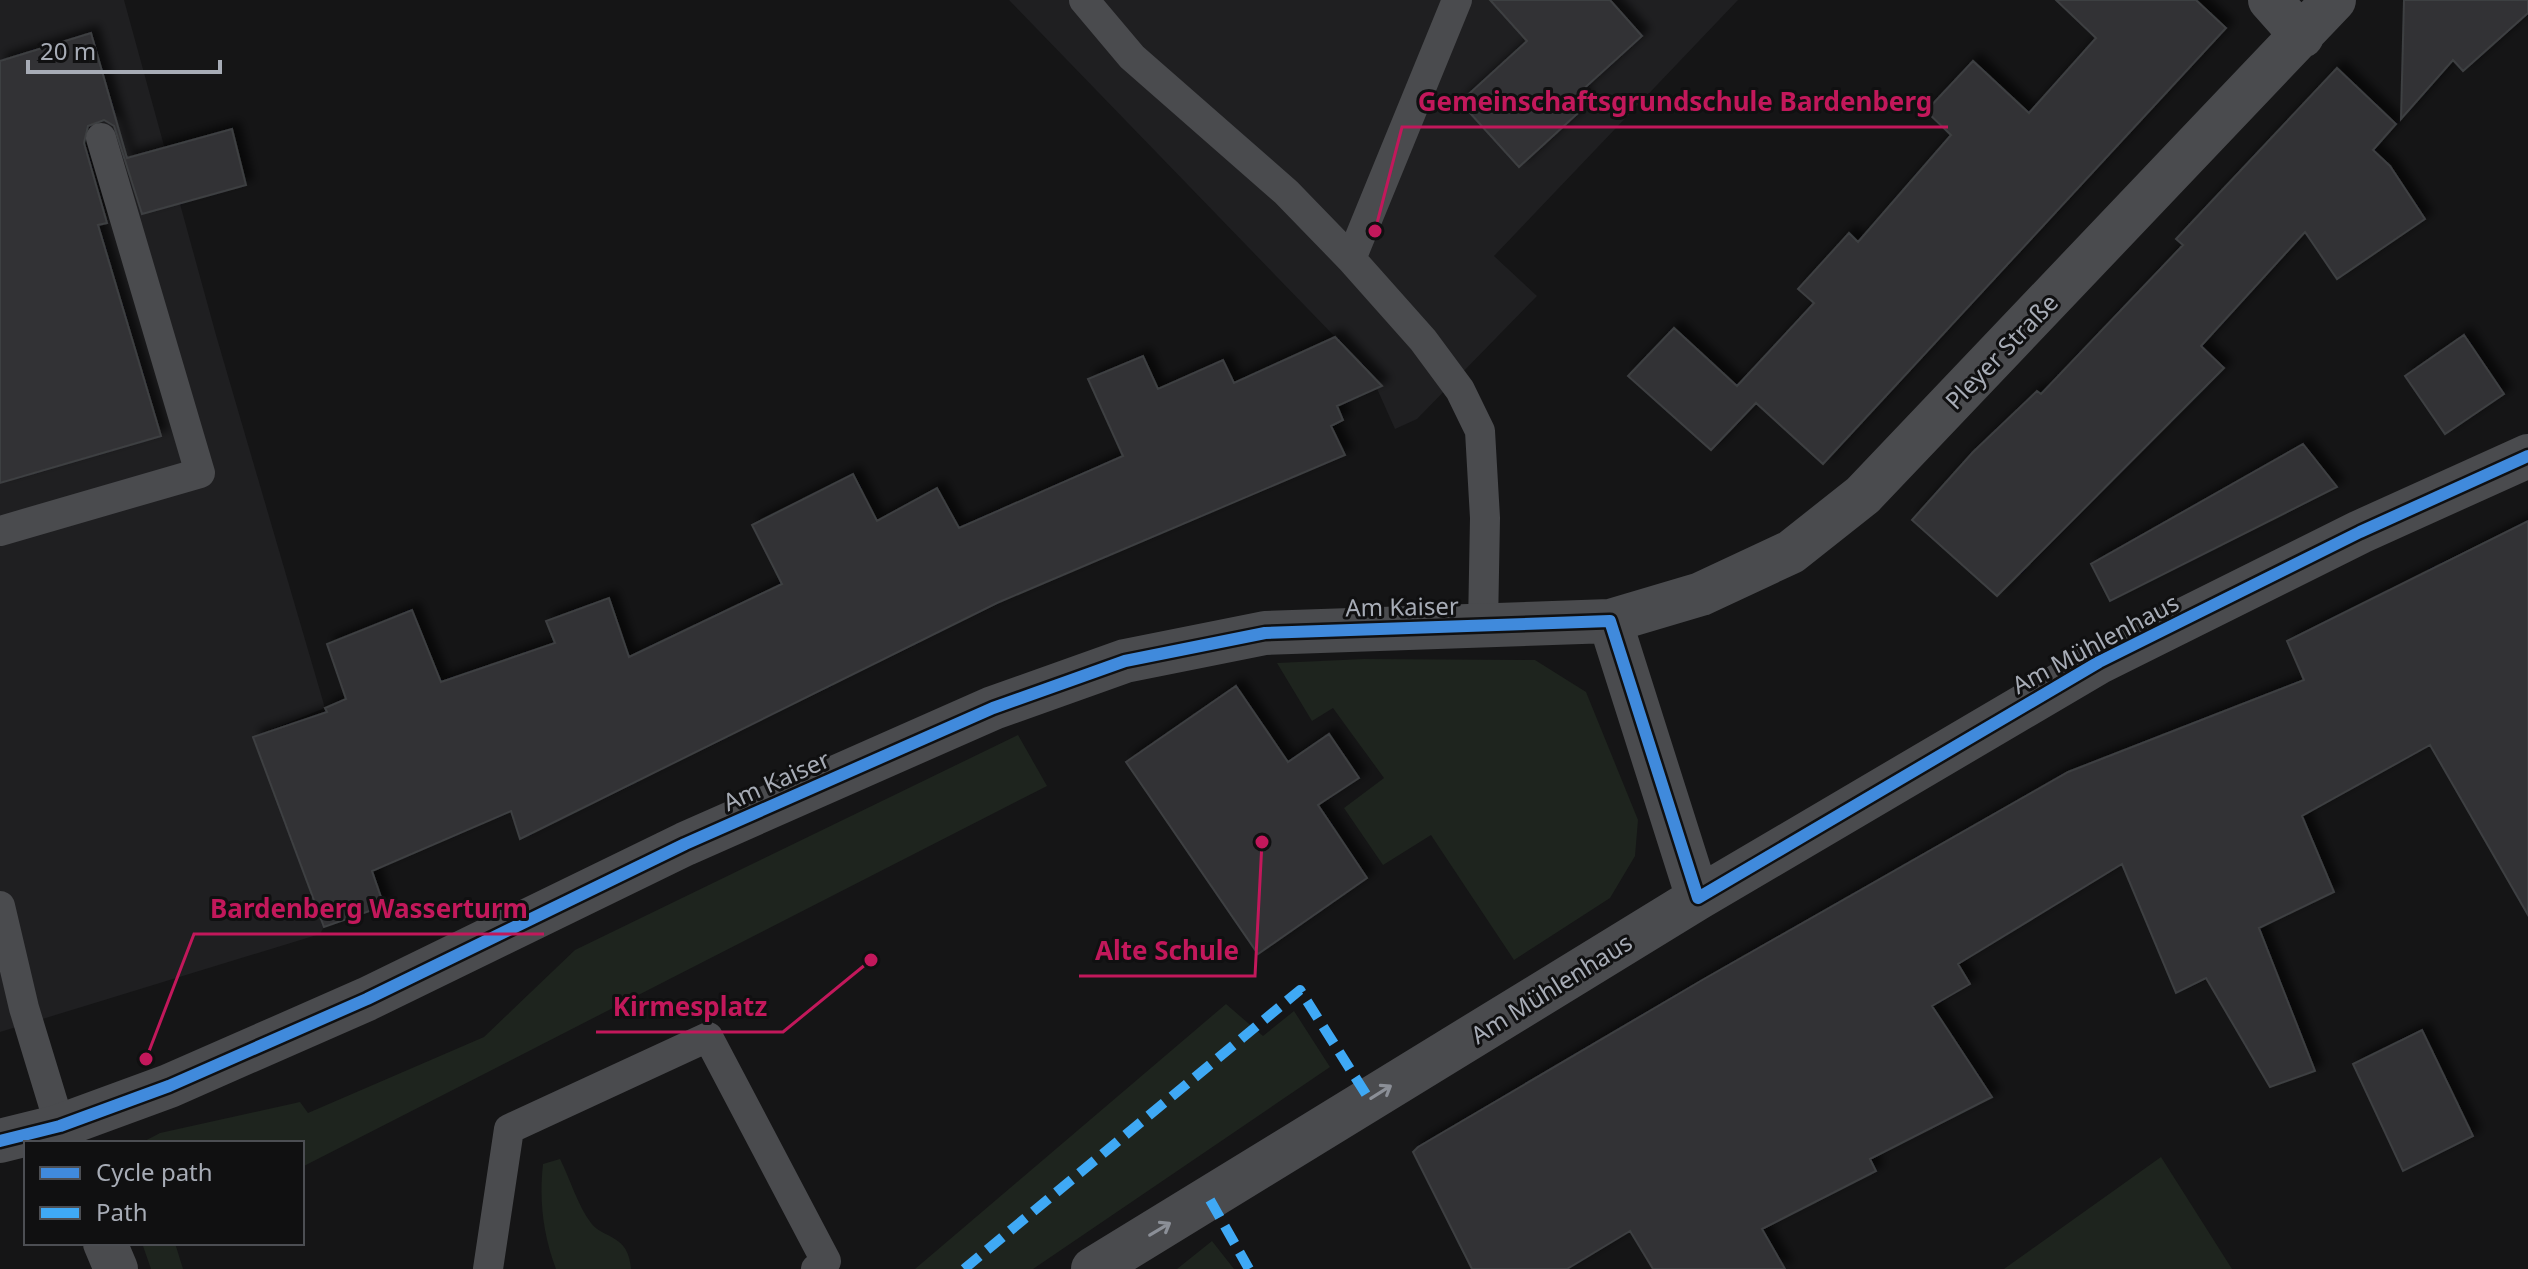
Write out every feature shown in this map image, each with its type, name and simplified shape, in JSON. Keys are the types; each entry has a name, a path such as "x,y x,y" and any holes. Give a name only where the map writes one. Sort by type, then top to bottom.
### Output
{"street":[{"path":"2270,0 2302,36"},
{"name":"Pleyer Straße","path":"1610,621 1701,594 1791,552 1863,495 2334,0"},
{"name":"Am Mühlenhaus","path":"1093,1269 1698,898 2099,662 2360,532 2528,456"},
{"path":"1610,621 1698,898"},
{"name":"Am Kaiser","path":"0,1141 64,1134 367,999 685,844 993,708 1125,661 1265,633 1610,621"},
{"path":"106,1245 116,1269"}],"lane":[{"path":"1084,0 1132,57 1286,192 1351,259 1423,340 1460,390 1480,431 1485,518 1483,626"},
{"path":"1351,259 1457,0"},
{"path":"0,531 200,473 101,138"},
{"path":"0,906 24,1008 64,1134"},
{"path":"488,1269 509,1129 708,1037 826,1261 816,1269"}],"shaded area":[{"path":"0,0 124,0 216,335 325,708 253,737 324,927 320,934 0,1032"},
{"path":"1009,0 1738,0 1494,256 1537,296 1417,419 1395,429 1370,373"},
{"path":"1364,659 1535,660 1586,692 1638,820 1635,856 1610,898 1514,960 1431,835 1383,865 1344,808 1384,778 1333,708 1312,721 1277,663"},
{"path":"1018,735 1047,786 304,1166 304,1141 145,1141 160,1133 300,1102 308,1113 484,1037 575,950"},
{"path":"1226,1004 1263,1036 1294,1011 1330,1067 1033,1269 915,1269"},
{"path":"2161,1157 2232,1269 2004,1269"},
{"path":"560,1159 586,1216 596,1228 621,1243 626,1249 631,1269 556,1269 545,1230 542,1178 543,1164"},
{"path":"1212,1241 1234,1269 1177,1269"},
{"path":"143,1245 176,1245 183,1269 151,1269"}],"building":[{"path":"1490,0 1610,0 1642,36 1579,93 1588,104 1519,167 1460,102 1527,41"},
{"path":"2056,0 2196,0 2226,28 1823,464 1756,403 1711,450 1628,376 1674,328 1737,386 1814,303 1798,289 1849,233 1858,242 1951,135 1926,111 1973,61 2029,113 2096,38"},
{"path":"2404,0 2528,0 2528,13 2463,71 2453,60 2401,119"},
{"path":"91,33 127,158 232,129 246,185 142,214 114,126 104,120 88,126 84,143 107,223 98,225 161,436 0,483 0,61"},
{"path":"2337,68 2396,124 2373,150 2390,166 2425,219 2337,279 2305,232 2201,346 2224,368 1997,596 1912,520 1973,452 2037,391 2041,394 2183,245 2176,239"},
{"path":"2464,335 2504,394 2445,434 2405,376"},
{"path":"1335,337 1382,386 1337,406 1343,420 1331,426 1345,455 997,603 520,839 511,811 372,871 384,906 324,927 253,737 327,712 325,708 346,699 327,644 412,610 441,682 555,643 546,621 609,598 629,657 782,584 752,525 853,474 877,521 937,488 959,528 1123,456 1088,379 1143,356 1158,389 1223,360 1234,383"},
{"path":"2303,444 2337,487 2110,601 2091,564"},
{"path":"2528,521 2528,915 2430,745 2302,816 2334,892 2259,928 2315,1071 2270,1087 2206,978 2176,993 2122,864 1958,964 1970,984 1932,1006 1992,1097 1870,1159 1876,1171 1762,1229 1785,1269 1653,1269 1630,1231 1567,1269 1472,1269 1413,1152 1418,1147 1704,979 2068,772 2304,680 2287,641"},
{"path":"1236,686 1288,762 1329,734 1359,778 1318,805 1367,878 1258,954 1126,762"},
{"path":"2422,1030 2473,1136 2403,1171 2353,1064"}],"marked path":[{"path":"964,1269 1300,990 1369,1099"},
{"path":"1210,1200 1249,1269"}],"cycle path":[{"path":"0,1141 60,1126 169,1086 367,999 685,844 993,708 1125,661 1265,633 1610,621 1698,898 2099,662 2360,532 2528,456"}],"place":[{"name":"Gemeinschaftsgrundschule Bardenberg","path":"1375,231"},
{"name":"Alte Schule","path":"1262,842"},
{"name":"Kirmesplatz","path":"871,960"},
{"name":"Bardenberg Wasserturm","path":"146,1059"}]}
